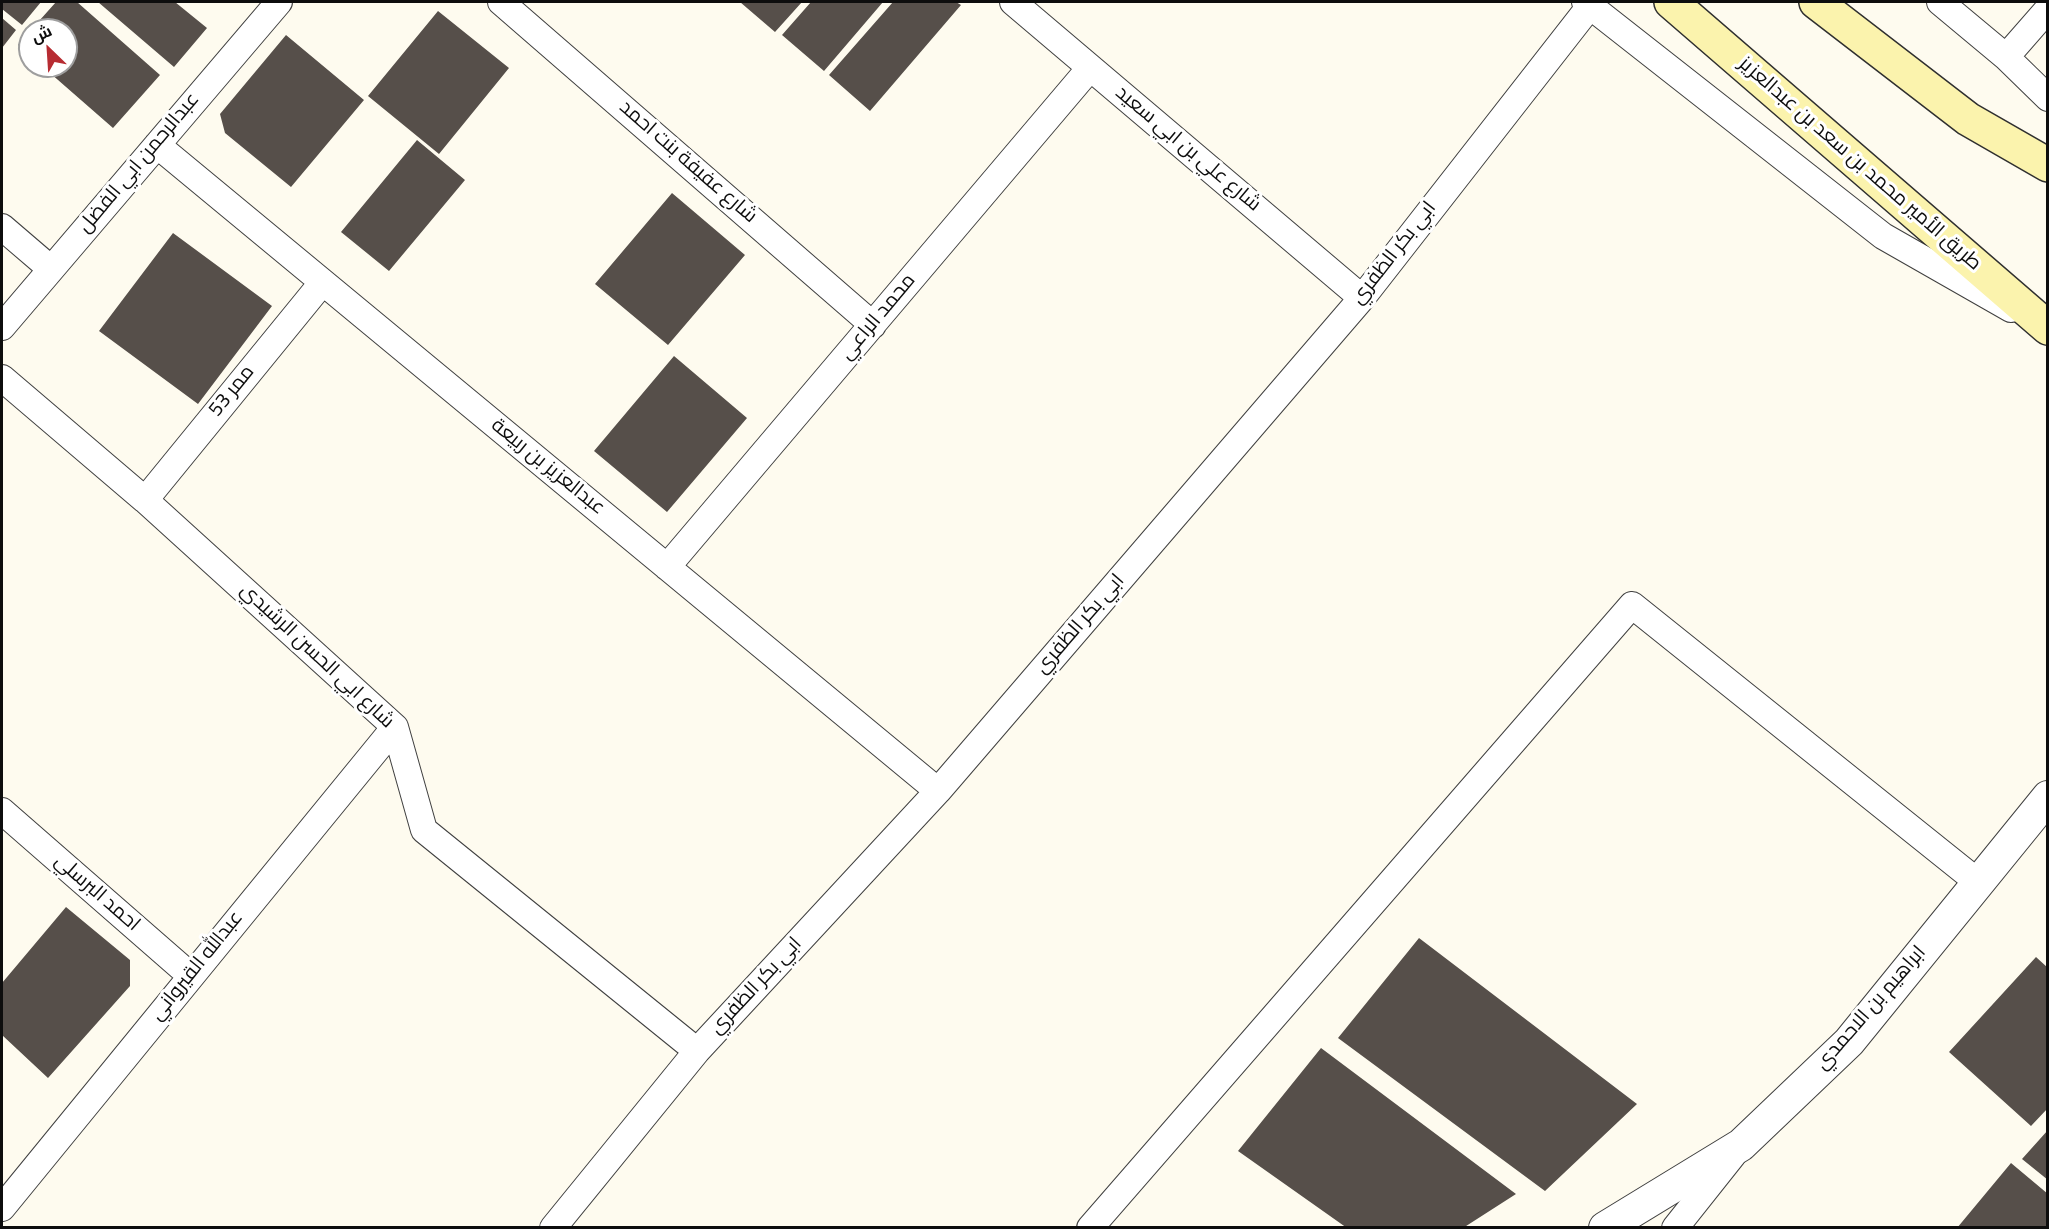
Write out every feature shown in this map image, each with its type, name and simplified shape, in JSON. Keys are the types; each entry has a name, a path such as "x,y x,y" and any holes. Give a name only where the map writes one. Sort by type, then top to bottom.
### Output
{"main road":[{"name":"طريق الأمير محمد بن سعد بن عبدالعزيز","path":"1671,2 2048,329"},
{"path":"1816,2 1968,119 2048,165"}],"street":[{"name":"عبدالرحمن ابي الفضل","path":"2,327 279,2"},
{"name":"شارع عفيفة بنت احمد","path":"501,2 873,325"},
{"name":"شارع علي بن ابي سعيد","path":"1013,2 1362,298"},
{"path":"1940,2 2006,57 2048,98"},
{"path":"1588,4 1883,236 2048,329"},
{"name":"ابي بكر الظفري","path":"553,1227 697,1051 938,791 1362,298 1588,4"},
{"path":"2006,57 2048,9"},
{"name":"محمد الراعي","path":"667,567 1090,68"},
{"name":"عبدالعزيز بن ربيعة","path":"157,145 938,791"},
{"path":"2,227 51,269"},
{"name":"ممر 53","path":"145,500 322,283"},
{"name":"شارع ابي الحسن الرشيدي","path":"2,378 145,500 395,727 424,830 697,1051"},
{"path":"1090,1227 1632,605 1979,883"},
{"name":"عبدالله القيرواني","path":"2,1208 395,727"},
{"name":"ابراهيم بن الاحمدي","path":"1605,1227 1741,1145 1849,1042 2048,796"},
{"name":"احمد البرسلي","path":"2,811 191,976"},
{"path":"1675,1227 1741,1145"}],"building":[{"path":"2,2 41,2 28,18 18,18 18,22 2,9"},
{"path":"56,2 77,2 160,75 113,128 56,78 78,78 78,18 42,18"},
{"path":"98,2 175,2 207,28 174,67"},
{"path":"740,2 802,2 775,32"},
{"path":"811,2 883,2 824,71 782,35"},
{"path":"893,2 956,2 961,5 870,111 829,75"},
{"path":"438,11 509,68 439,154 368,96"},
{"path":"2,18 16,30 2,48"},
{"path":"286,35 364,100 291,187 225,133 220,114"},
{"path":"417,140 465,180 389,271 341,232"},
{"path":"672,193 745,255 668,345 595,284"},
{"path":"173,233 272,306 198,404 99,331"},
{"path":"674,356 747,418 667,512 594,451"},
{"path":"66,907 130,960 130,986 48,1078 2,1035 2,983"},
{"path":"1419,938 1637,1104 1545,1191 1338,1038"},
{"path":"2036,957 2048,968 2048,1108 2031,1126 1949,1052"},
{"path":"1321,1048 1516,1194 1463,1228 1347,1228 1238,1151"},
{"path":"2048,1130 2048,1180 2022,1159"},
{"path":"2011,1163 2048,1194 2048,1228 1957,1228"}]}
